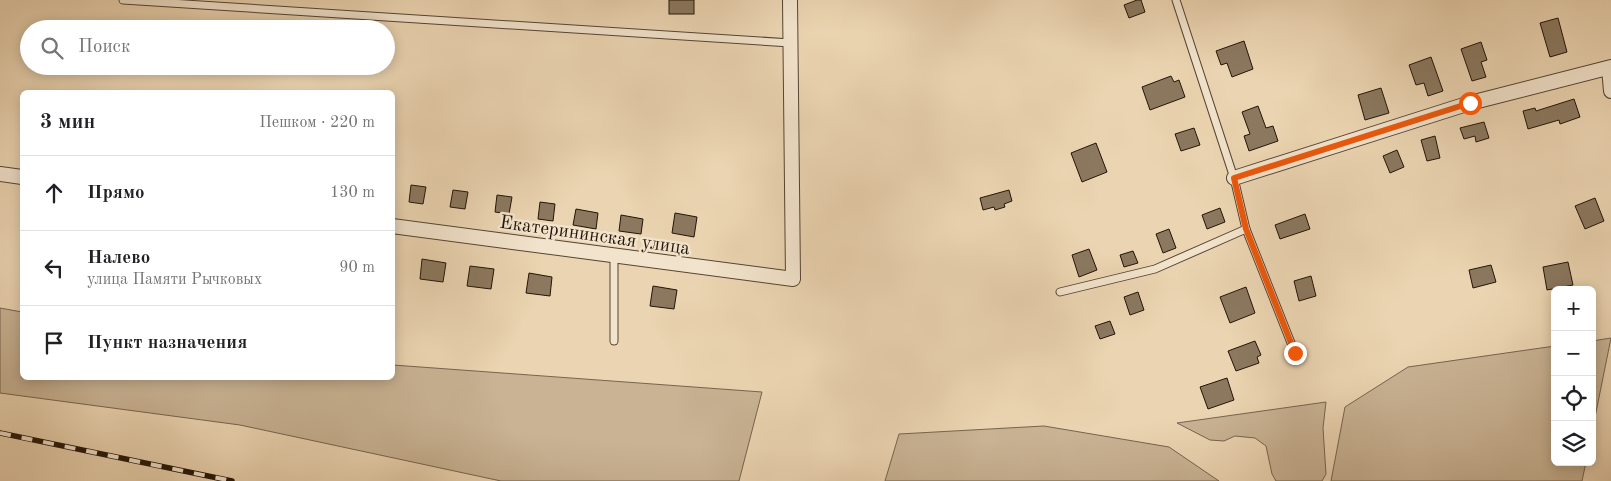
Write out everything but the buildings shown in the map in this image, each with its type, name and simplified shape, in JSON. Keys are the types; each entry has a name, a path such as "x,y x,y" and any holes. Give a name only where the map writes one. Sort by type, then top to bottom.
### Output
{"street":[{"path":"790,0 791,43"},
{"name":"Екатерининская улица","path":"395,226 793,279 791,43"},
{"path":"1234,178 1470,103 1610,68 1611,91"},
{"path":"0,174 20,176"}],"lane":[{"path":"123,0 791,43"},
{"path":"1176,0 1234,178 1246,229 1295,353"},
{"path":"1060,292 1155,269 1246,229"},
{"path":"614,255 614,341"}],"shaded area":[{"path":"0,308 20,312 20,380 395,380 395,365 762,392 739,481 501,481 240,425 0,393"},
{"path":"1611,338 1596,412 1596,376 1596,340"},
{"path":"1551,347 1551,466 1585,466 1582,481 1331,481 1345,407 1408,367"},
{"path":"1326,402 1323,428 1326,474 1322,481 1276,481 1272,474 1266,446 1255,438 1235,436 1224,441 1210,440 1177,423"},
{"path":"1044,426 1169,447 1219,481 885,481 899,434"}],"railway":[{"path":"0,433 232,481"}],"route":[{"path":"1295,353 1246,229 1234,178 1470,103"}]}
